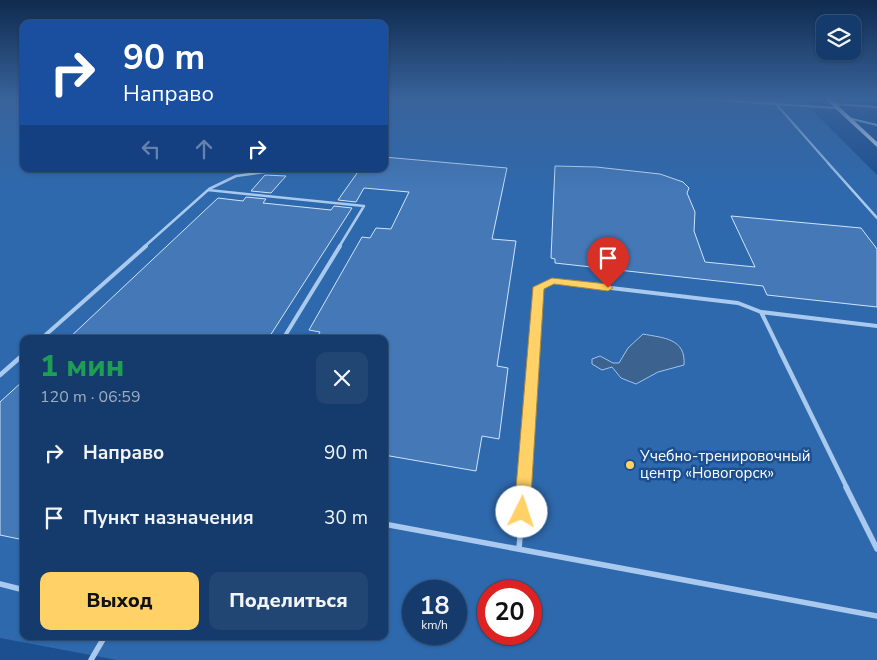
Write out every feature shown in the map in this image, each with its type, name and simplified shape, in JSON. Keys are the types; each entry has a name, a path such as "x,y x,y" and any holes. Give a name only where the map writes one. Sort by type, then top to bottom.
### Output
{"street":[{"path":"861,130 877,145"}],"lane":[{"path":"799,130 877,218"},
{"path":"45,335 208,190 226,178 245,172"},
{"path":"208,190 364,206 285,335"},
{"path":"519,549 539,287 552,281 738,303 761,312 877,326"},
{"path":"761,312 877,549"},
{"path":"0,375 20,358"},
{"path":"388,525 877,616"},
{"path":"0,584 20,589"},
{"path":"91,660 103,640"}],"shaded area":[{"name":"Учебно-тренировочный центр «Новогорск»","path":"0,130 20,130 20,172 388,172 388,130 832,130 877,175 877,660 117,660 0,638"},
{"path":"643,334 665,338 677,344 684,356 684,365 658,372 636,384 621,378 612,367 602,370 592,364 592,359 600,356 613,363 619,363 628,348"}],"building":[{"path":"388,157 507,168 492,239 516,241 497,366 508,368 499,439 482,436 476,471 388,456 388,335 318,335 320,332 309,330 362,237 370,238 376,228 391,229 409,192 364,188 356,202 338,200 358,172 388,172"},
{"path":"555,166 596,167 660,174 683,182 689,188 687,193 695,212 694,231 705,262 755,267 731,216 861,228 877,249 877,307 767,295 763,286 555,263 555,259 551,258"},
{"path":"265,175 286,176 271,193 251,191"},
{"path":"246,197 266,199 263,203 331,210 334,206 352,208 271,335 72,335 218,198 243,201"},
{"path":"20,384 20,539 0,535 0,402"}],"place":[{"name":"Учебно-тренировочный центр «Новогорск»","path":"630,465"}],"route":[{"path":"522,512 539,287 552,281 608,288"}]}
